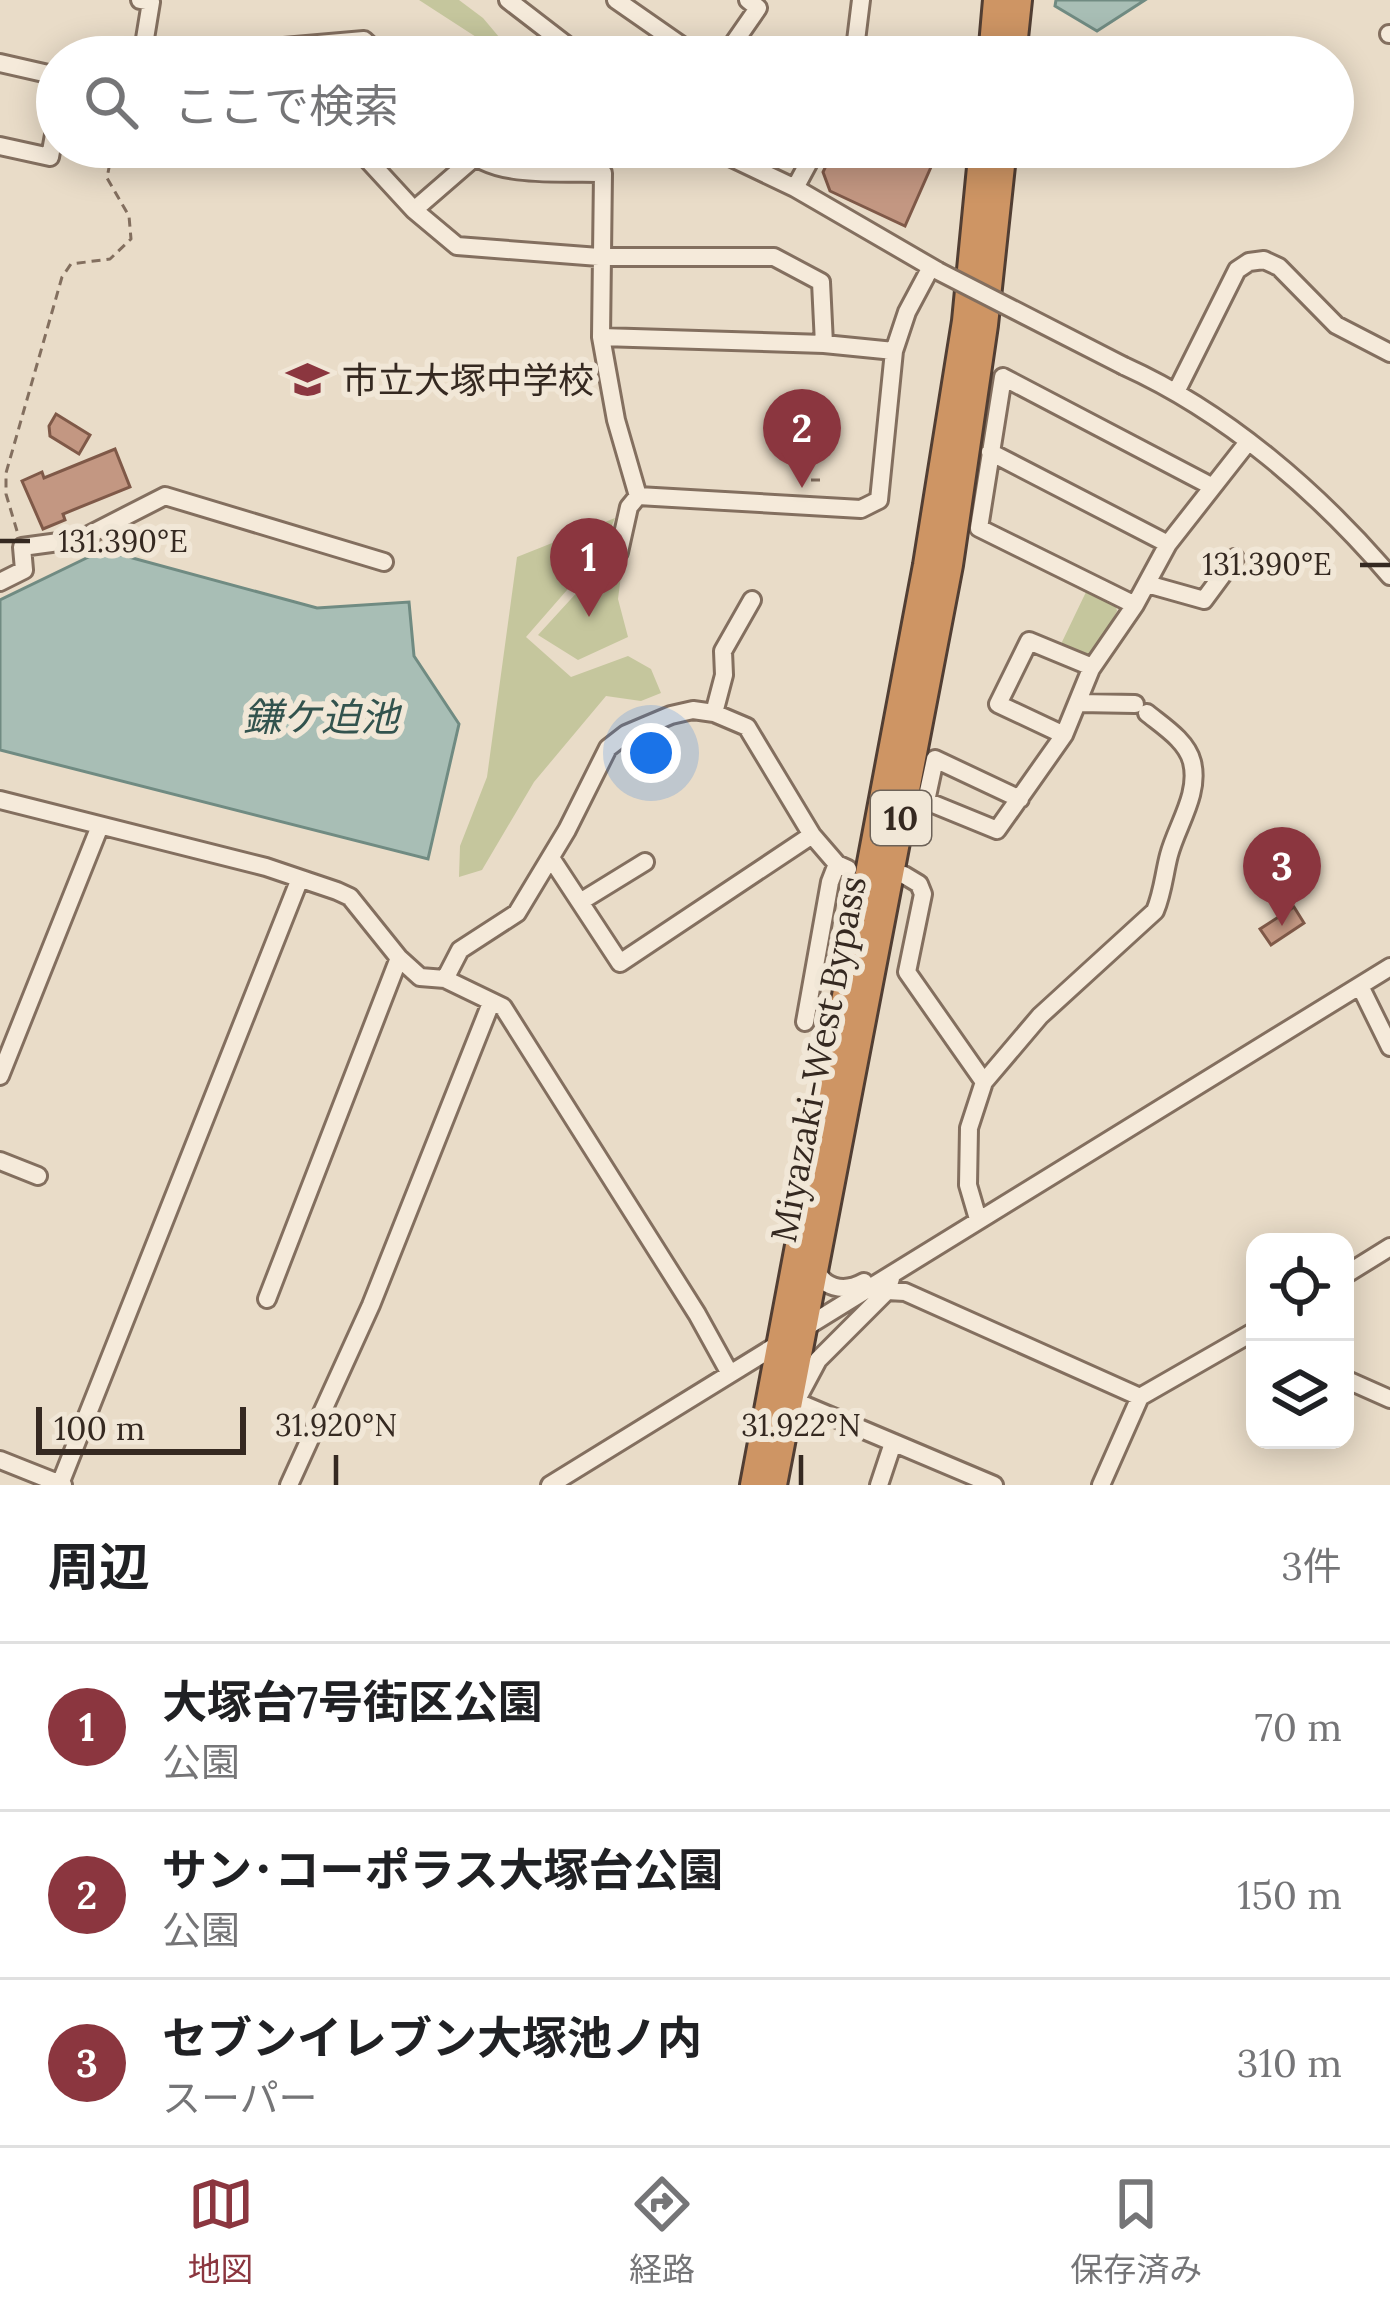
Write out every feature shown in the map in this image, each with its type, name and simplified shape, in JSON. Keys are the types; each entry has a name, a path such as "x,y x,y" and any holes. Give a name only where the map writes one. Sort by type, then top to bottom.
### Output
{"highway":[{"path":"993,36 996,0"},
{"path":"1015,36 1019,0"},
{"name":"Miyazaki-West Bypass","path":"774,1485 791,1412 791,1338 965,321 980,168"},
{"name":"Miyazaki-West Bypass","path":"753,1485 817,1258 950,565 985,325 1002,168"}],"street":[{"path":"140,0 151,2 145,36"},
{"path":"508,0 555,36"},
{"path":"616,0 668,36"},
{"path":"739,36 758,8 748,0"},
{"path":"857,36 861,0"},
{"path":"0,63 36,71"},
{"path":"0,146 36,154"},
{"path":"375,168 457,247 599,256 774,256 821,282 824,344"},
{"path":"414,210 455,168"},
{"path":"501,168 603,173 601,338 616,420 638,496"},
{"path":"753,168 934,269 1177,390 1248,442 1367,549 1390,576"},
{"path":"795,188 806,168"},
{"path":"1177,390 1237,270 1249,262 1264,260 1280,267 1336,325 1390,353"},
{"path":"638,496 861,509 879,500 894,350 907,313 934,269"},
{"path":"601,338 894,350"},
{"path":"1135,605 980,528 1004,377 1211,486"},
{"path":"1020,800 935,759 926,801 997,830 1020,800 1064,735 1092,667 1135,605 1168,544 1248,442"},
{"path":"990,452 1168,544"},
{"path":"0,582 24,570 22,547 81,539 165,496 384,562"},
{"path":"619,552 629,507 638,496"},
{"path":"1147,584 1204,600 1235,558"},
{"path":"714,713 724,675 723,651 752,600"},
{"path":"1064,735 998,704 1029,641 1092,667"},
{"path":"978,1219 968,1185 970,1128 984,1082 1040,1016 1155,911 1191,795 1193,765 1178,738 1141,708 1079,703"},
{"path":"445,979 460,950 517,913 608,748 626,734 694,710 747,727 812,835 843,867 805,1022"},
{"path":"0,800 266,867 350,897 420,977 445,979 503,1007 698,1315 729,1372"},
{"path":"0,1076 100,826"},
{"path":"551,858 620,963 812,835"},
{"path":"580,902 646,862"},
{"path":"904,875 919,884 922,894 907,972 984,1082"},
{"path":"0,1460 62,1484 299,881"},
{"path":"267,1299 399,958"},
{"path":"550,1485 729,1372 890,1282 978,1219 1390,967"},
{"path":"1360,986 1390,1047"},
{"path":"289,1485 370,1305 491,1003"},
{"path":"0,1161 38,1176"},
{"path":"1354,1269 1390,1247"},
{"path":"817,1258 815,1269 824,1282 836,1288 851,1289 878,1274 905,1292 1140,1397"},
{"path":"890,1282 818,1360 791,1412 893,1443 994,1485"},
{"path":"1101,1485 1140,1397 1246,1339"},
{"path":"1354,1383 1390,1399"},
{"path":"879,1485 893,1443"}],"path":[{"path":"22,547 6,494 5,473 62,278 71,264 110,259 131,239 129,216 107,178 109,168"}],"green space":[{"path":"419,0 459,0 498,36 475,36"},
{"path":"615,518 601,551 526,637 571,677 628,656 651,669 661,693 641,701 606,696 534,782 482,870 459,877 460,846 487,777 517,557"},
{"path":"624,552 618,599 628,637 578,660 538,635 613,553"},
{"path":"1086,592 1116,606 1117,611 1093,656 1088,657 1061,644"}],"water":[{"path":"1056,0 1145,0 1097,31 1055,6"},
{"name":"鎌ケ迫池","path":"103,550 317,608 409,602 414,656 459,724 428,859 0,750 0,600"}],"building":[{"path":"825,168 931,168 905,226 830,191"},
{"path":"56,414 90,435 79,454 50,436"},
{"path":"115,449 130,487 63,514 65,520 43,529 22,481 42,472 44,478"},
{"path":"1294,907 1304,923 1271,945 1260,929"}],"place":[{"name":"市立大塚中学校","path":"308,380"},
{"name":"サン･コーポラス大塚台公園","path":"802,488"},
{"name":"大塚台7号街区公園","path":"589,617"},
{"name":"セブンイレブン大塚池ノ内","path":"1282,926"}]}
